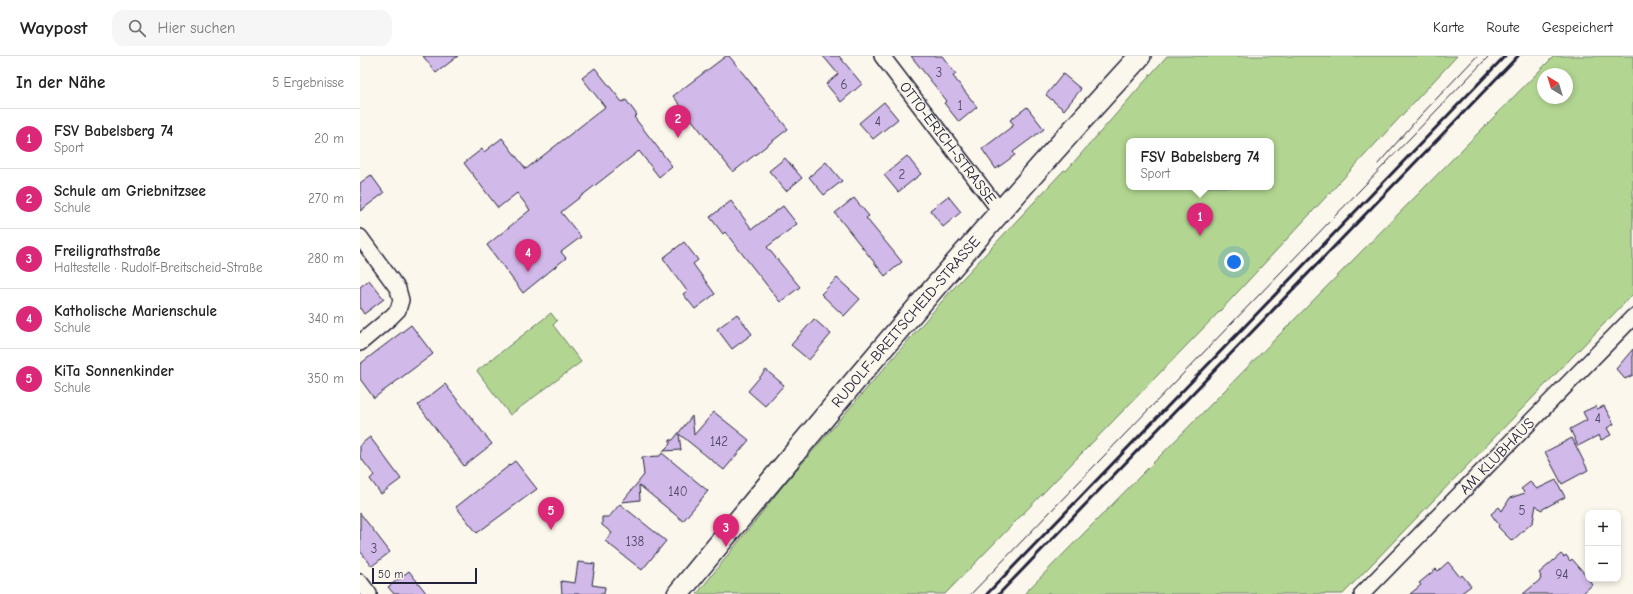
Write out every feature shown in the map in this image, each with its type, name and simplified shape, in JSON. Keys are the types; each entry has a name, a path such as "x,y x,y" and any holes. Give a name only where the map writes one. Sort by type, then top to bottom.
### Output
{"street":[{"name":"OTTO-ERICH-STRASSE","path":"882,56 1000,211"},
{"name":"RUDOLF-BREITSCHEID-STRASSE","path":"678,594 896,331 1000,211 1140,56"},
{"path":"360,237 398,289 401,300 398,310 391,318 360,343"},
{"name":"AM KLUBHAUS","path":"1362,594 1633,317"},
{"path":"360,582 369,594"}],"green space":[{"path":"1167,56 1457,56 1221,310 945,594 697,594 786,482 950,292 1064,170 1066,171"},
{"path":"1554,56 1633,56 1633,294 1343,594 1024,594 1537,73 1537,104 1573,104 1573,68 1542,68"},
{"path":"551,313 557,321 553,325 581,362 510,415 477,371"}],"building":[{"path":"423,56 458,56 436,73"},
{"path":"726,56 729,56 788,129 733,172 673,96"},
{"path":"823,56 839,56 862,84 841,102 826,84 838,74"},
{"path":"911,56 942,56 956,74 953,76 977,107 959,122 944,103 947,101"},
{"path":"595,68 622,102 626,100 637,115 634,117 672,166 659,177 639,151 561,212 581,237 561,252 566,258 523,293 487,245 530,210 517,193 498,208 464,163 482,149 484,152 502,138 526,169 605,107 582,78"},
{"path":"1063,74 1081,89 1064,110 1046,95"},
{"path":"884,102 898,119 873,139 859,123"},
{"path":"1027,107 1044,129 1013,152 1015,155 996,169 982,149 1014,125 1010,120"},
{"path":"907,156 921,174 898,192 884,175"},
{"path":"785,158 802,178 786,191 769,171"},
{"path":"826,162 842,181 824,195 809,177"},
{"path":"371,175 384,193 360,211 360,183"},
{"path":"948,196 961,212 943,227 930,210"},
{"path":"854,198 869,216 866,218 902,262 885,276 835,213"},
{"path":"731,201 752,229 783,206 797,224 767,247 800,287 780,302 725,232 723,234 710,217"},
{"path":"684,242 698,260 693,264 715,294 695,309 683,294 687,291 663,258"},
{"path":"837,278 860,299 844,316 821,294"},
{"path":"369,280 384,299 364,314 360,308 360,287"},
{"path":"737,314 752,334 732,349 717,329"},
{"path":"814,319 831,334 809,360 791,345"},
{"path":"411,325 433,354 374,398 360,379 360,364"},
{"path":"1633,349 1633,375 1625,379 1616,369"},
{"path":"766,370 784,385 765,406 748,391"},
{"path":"445,384 492,444 464,466 418,405"},
{"path":"1596,406 1597,409 1604,406 1614,424 1607,428 1611,435 1601,440 1599,435 1578,446 1570,429 1587,420 1583,412"},
{"path":"714,412 749,440 724,470 679,434 681,450 663,451 670,444 670,440 673,440 692,416 694,435"},
{"path":"370,437 401,479 381,494 370,479 374,475 360,457 360,445"},
{"path":"1572,438 1588,470 1562,484 1545,452"},
{"path":"662,453 708,491 683,521 639,485 640,500 622,502 644,475 642,457 660,456"},
{"path":"515,461 537,489 477,533 456,507"},
{"path":"1556,480 1565,497 1541,510 1536,505 1533,522 1512,541 1498,527 1499,525 1491,514 1499,507 1502,511 1510,498 1525,493 1521,489 1530,482 1537,489"},
{"path":"620,504 666,541 642,570 605,541 612,533 602,525 602,517 609,517"},
{"path":"360,513 390,552 372,566 360,551"},
{"path":"1561,554 1564,557 1566,555 1570,561 1572,559 1585,574 1585,582 1590,582 1592,585 1582,594 1523,594 1541,579 1539,573"},
{"path":"578,562 595,564 592,585 605,587 604,594 562,594 561,581 575,583"},
{"path":"1448,562 1460,577 1462,575 1471,586 1460,594 1410,594 1421,585 1419,583 1436,569 1438,571"},
{"path":"409,571 427,594 394,594 388,587"}],"tram line":[{"path":"1378,164 1420,116 1477,56"},
{"path":"971,594 1489,56"}],"railway":[{"path":"987,594 1505,56"},
{"path":"999,594 1518,56"}],"place":[{"name":"Schule am Griebnitzsee","path":"678,138"},
{"name":"FSV Babelsberg 74","path":"1200,236"},
{"name":"Katholische Marienschule","path":"528,272"},
{"name":"KiTa Sonnenkinder","path":"551,530"},
{"name":"Freiligrathstraße","path":"726,547"}]}
